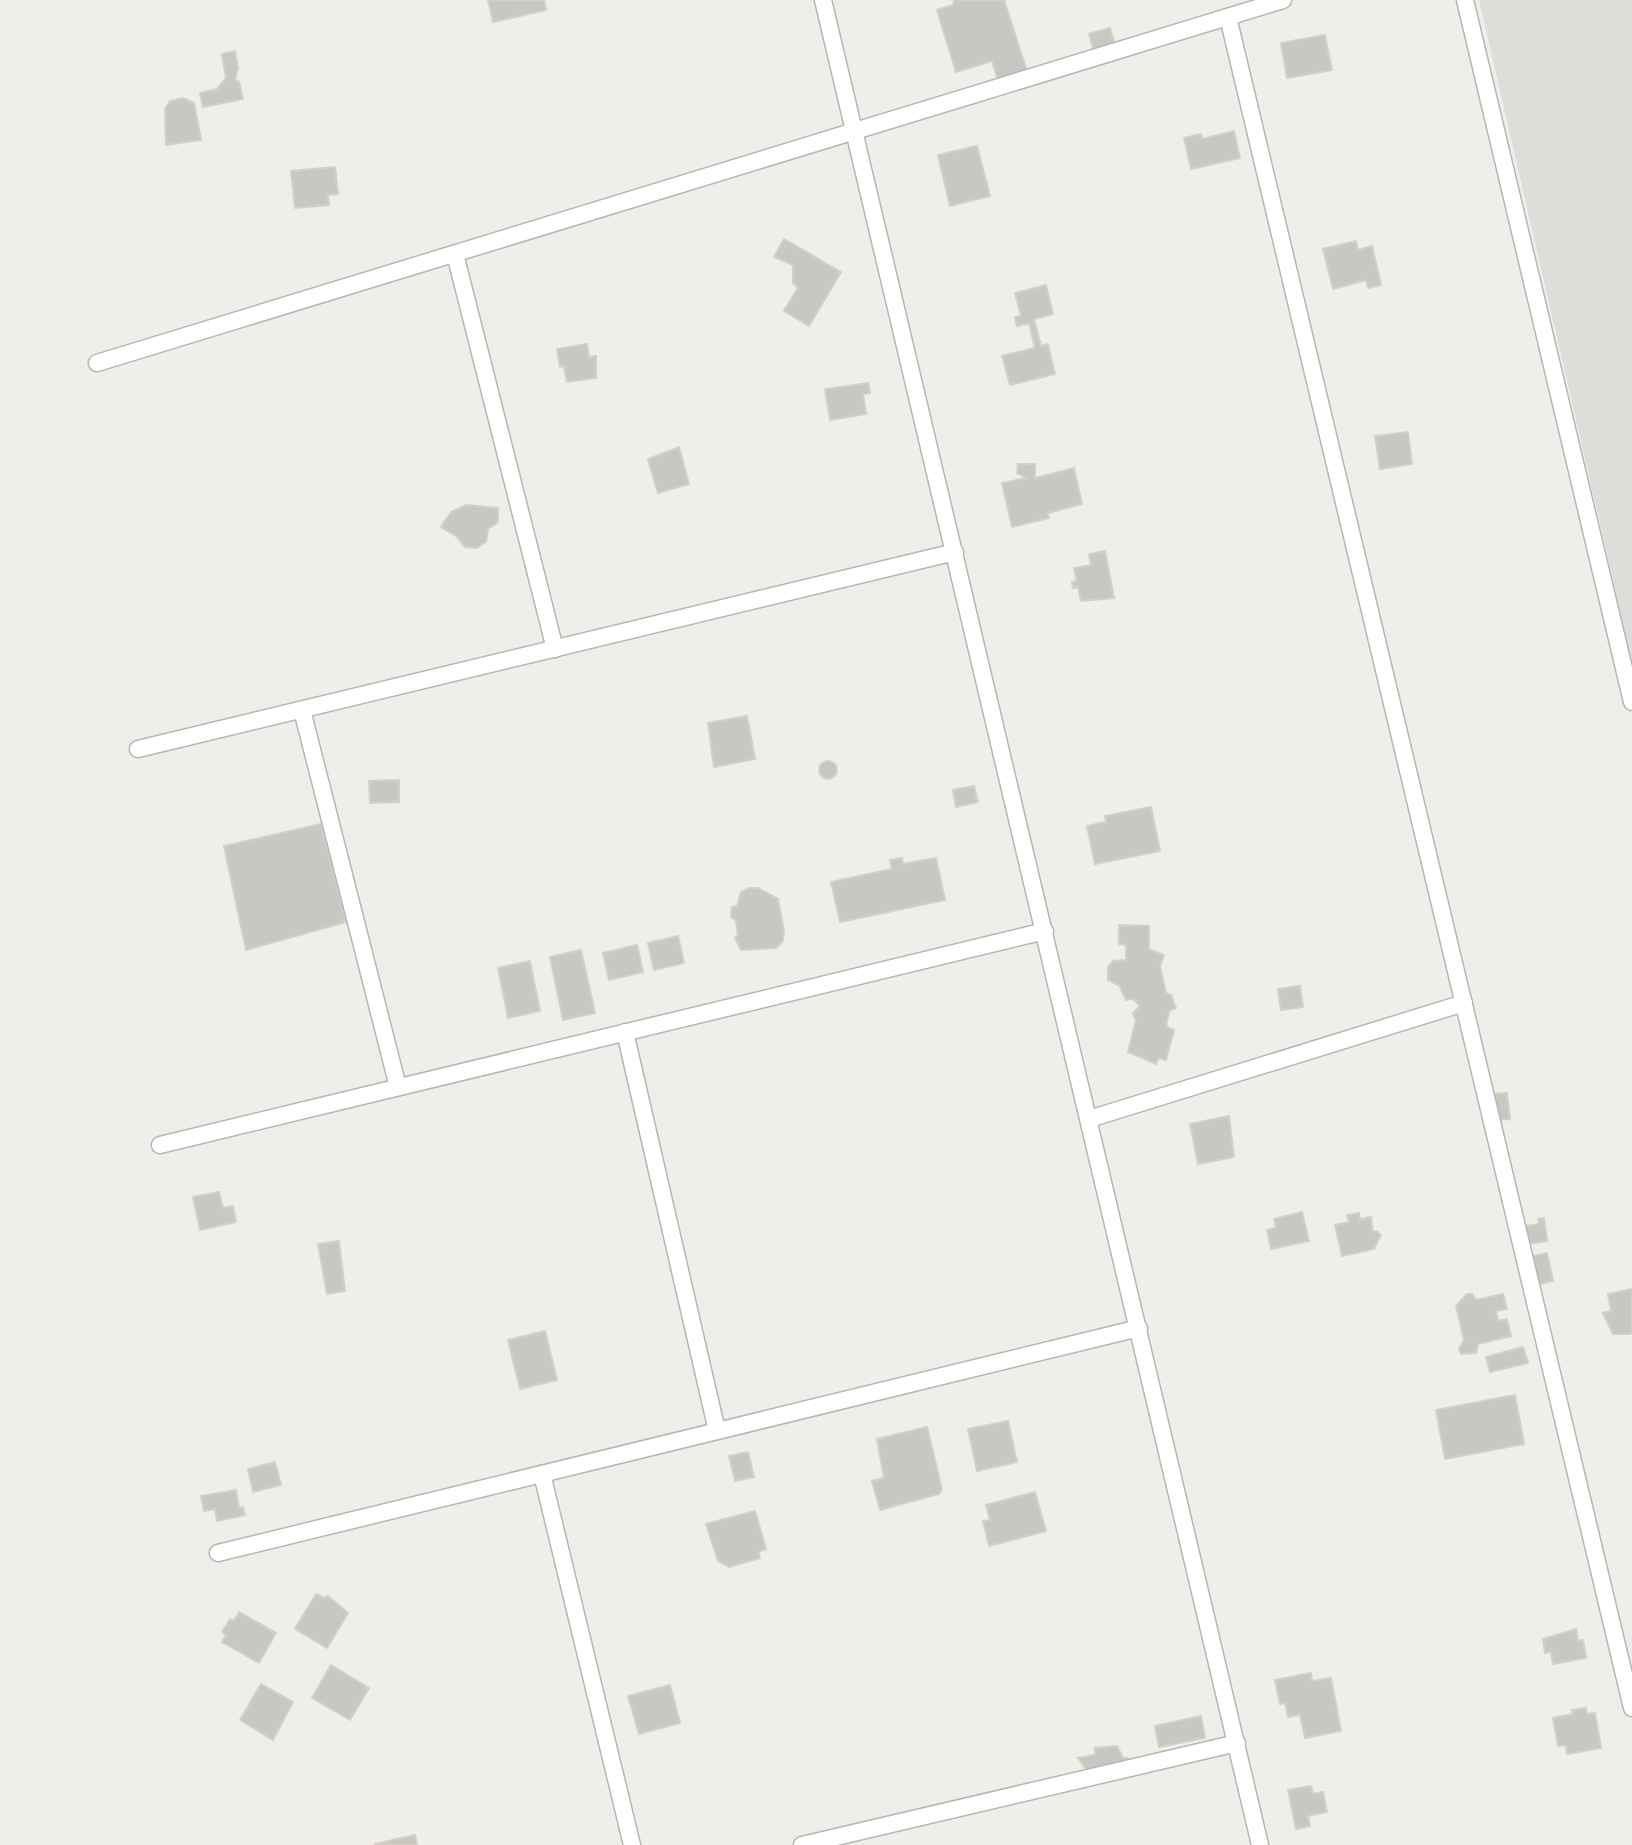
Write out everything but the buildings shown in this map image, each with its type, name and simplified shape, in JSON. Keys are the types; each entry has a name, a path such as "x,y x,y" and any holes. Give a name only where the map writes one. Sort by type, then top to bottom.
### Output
{"street":[{"path":"822,0 1045,931 1259,1845"},
{"path":"97,363 1283,0"},
{"path":"1465,0 1632,702"},
{"path":"1228,17 1632,1708"},
{"path":"455,254 555,649"},
{"path":"138,749 955,552"},
{"path":"302,710 398,1087"},
{"path":"160,1145 1045,931"},
{"path":"1089,1119 1464,1003"},
{"path":"625,1032 717,1431"},
{"path":"218,1553 1139,1328"},
{"path":"542,1474 632,1845"},
{"path":"803,1845 1237,1743"}],"shaded area":[{"path":"1479,0 1632,0 1632,662"}]}
